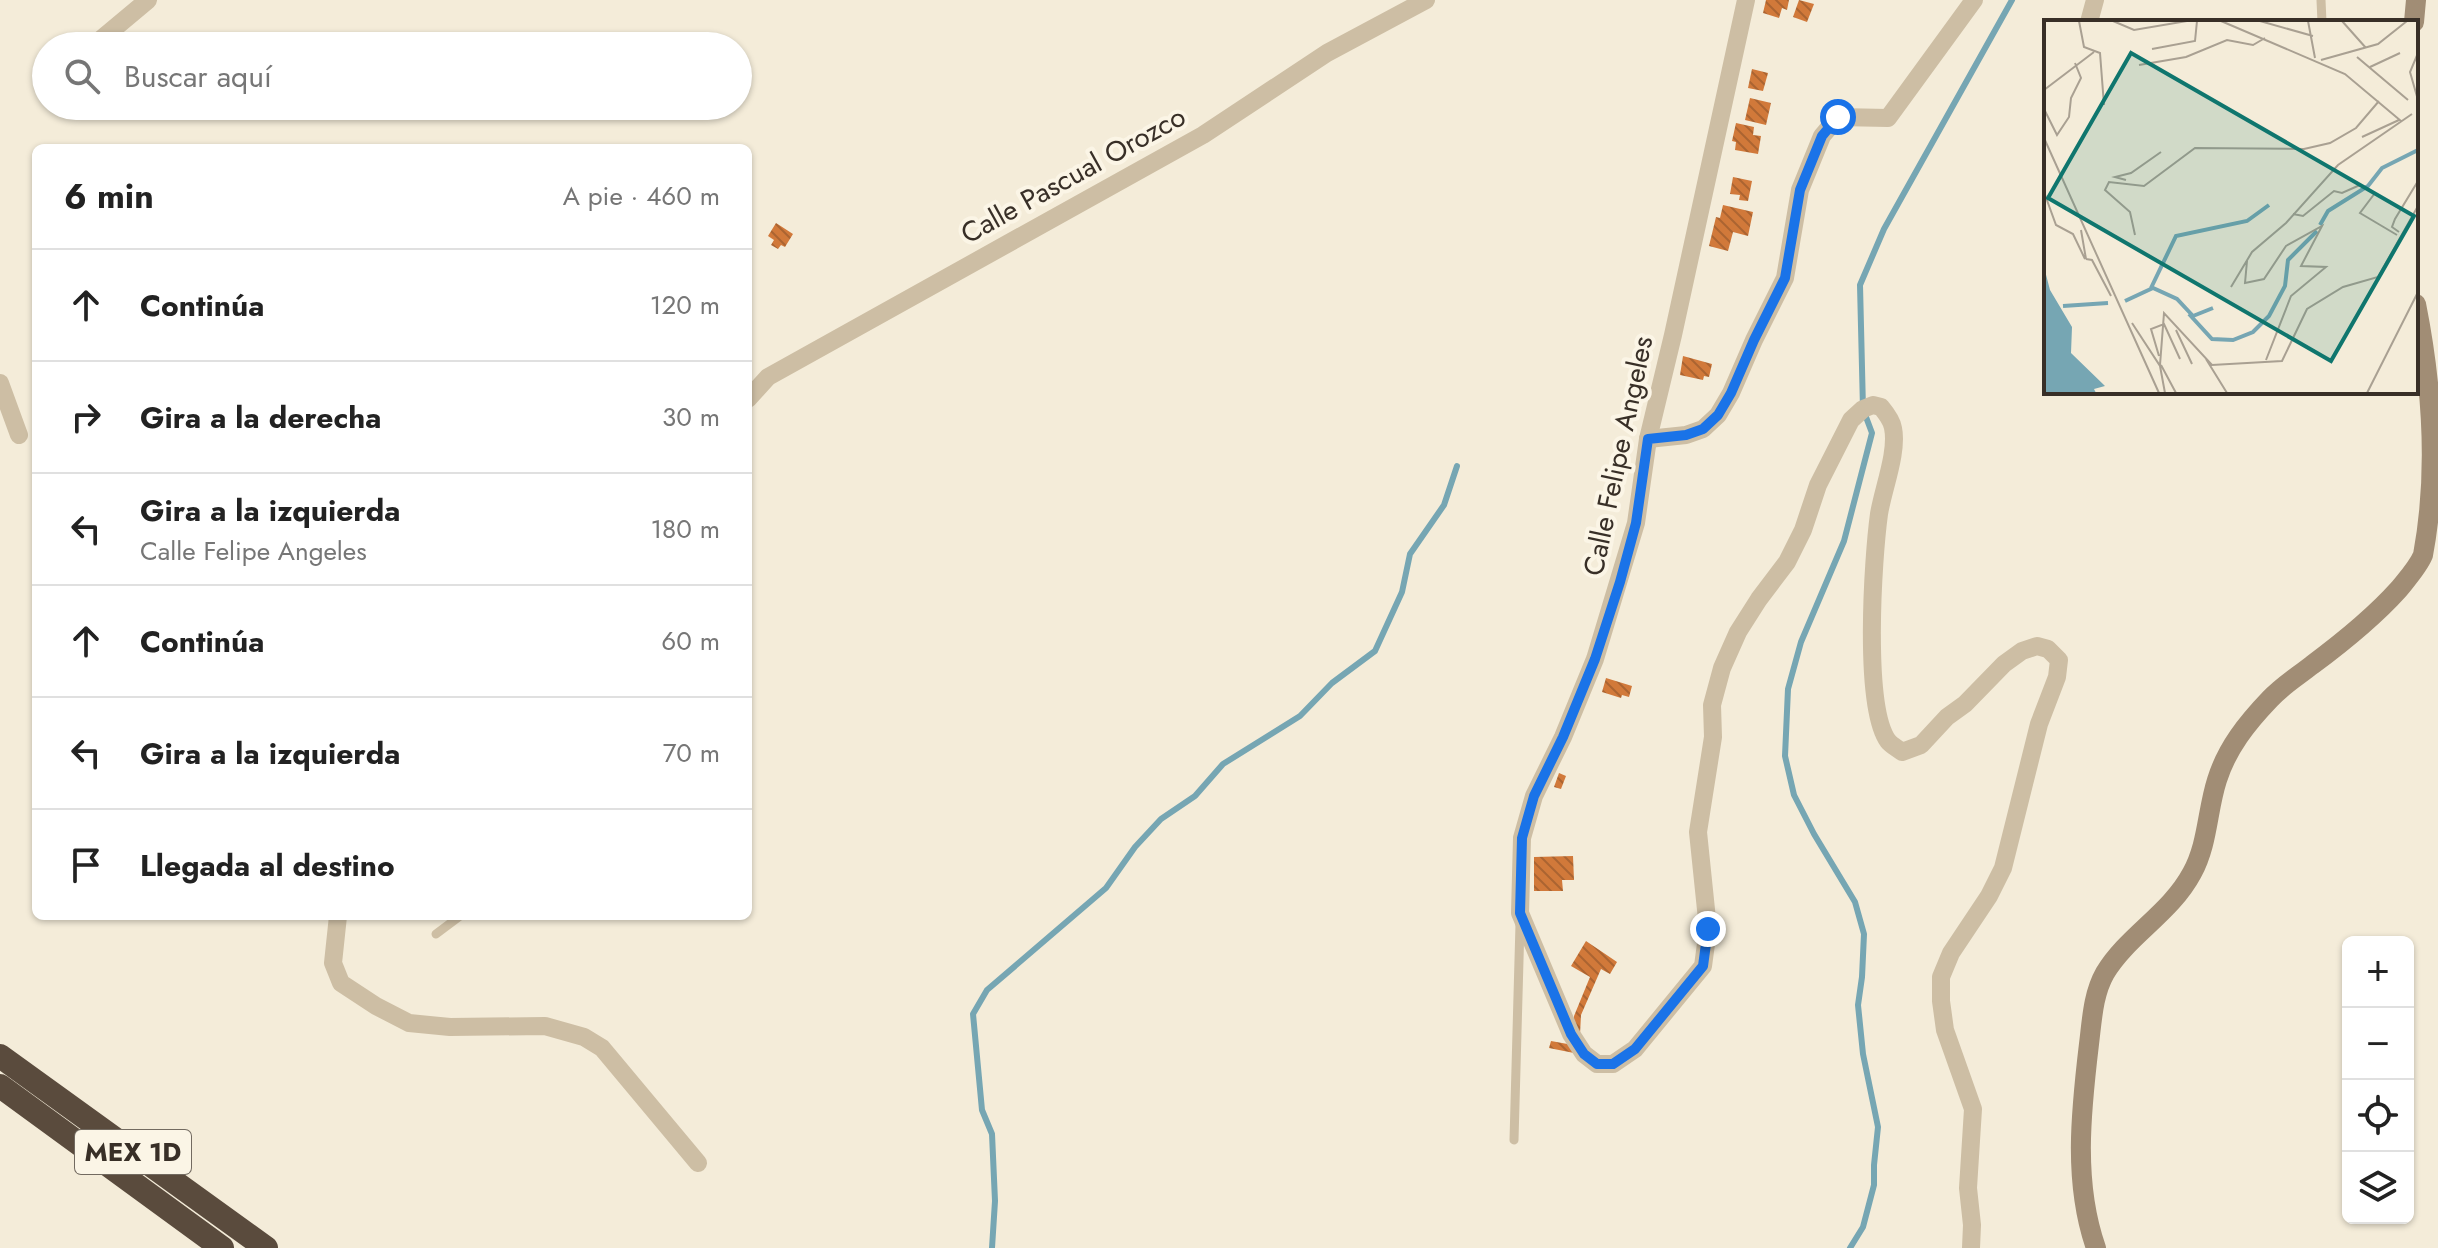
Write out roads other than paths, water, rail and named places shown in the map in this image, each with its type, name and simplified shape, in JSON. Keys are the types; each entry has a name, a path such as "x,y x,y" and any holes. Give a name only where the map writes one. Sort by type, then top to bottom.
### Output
{"highway":[{"name":"MEX 1D","path":"0,1056 266,1248"},
{"name":"MEX 1D","path":"0,1086 222,1248"}],"main road":[{"path":"2414,20 2416,0"},
{"path":"2096,1248 2083,1188 2080,1144 2095,1003 2105,974 2124,950 2175,901 2193,871 2206,839 2217,781 2227,755 2245,726 2274,695 2382,608 2421,558 2431,528 2438,481 2436,403 2418,314"}],"street":[{"path":"110,32 148,0"},
{"name":"Calle Pascual Orozco","path":"752,395 768,377 1203,135 1327,53 1426,0"},
{"name":"Calle Felipe Angeles","path":"1520,913 1522,838 1534,796 1563,737 1595,659 1636,523 1648,439 1746,0"},
{"path":"1648,439 1695,432 1718,415 1785,278 1800,190 1822,136 1838,117 1888,118 1974,0"},
{"path":"2090,20 2095,0"},
{"path":"0,383 19,435"},
{"path":"1520,913 1571,1034 1584,1054 1597,1064 1613,1064 1635,1049 1703,966 1708,929 1698,832 1713,737 1712,705 1722,668 1738,632 1798,541 1818,485 1851,420 1863,409 1873,405 1881,407 1893,429 1892,451 1874,549 1873,659 1878,710 1882,730 1889,743 1902,752 1921,745 1947,717 2022,651 2037,646 2048,649 2059,660 2057,677 2039,724 2003,868 1989,896 1951,953 1941,977 1945,1030 1973,1109 1968,1188 1971,1248"},
{"path":"338,920 333,963 341,983 409,1023 450,1027 545,1026 584,1037 602,1048 698,1163"}],"lane":[{"path":"2321,0 2322,20"},
{"path":"1514,1140 1520,913"},
{"path":"436,934 455,920"}],"waterway":[{"path":"1850,1248 1863,1227 1874,1185 1878,1127 1863,1054 1858,1005 1864,934 1855,902 1794,795 1785,756 1788,689 1801,642 1844,541 1872,433 1863,409 1860,285 1884,229 2012,0"},
{"path":"992,1248 995,1201 992,1134 982,1110 973,1014 987,990 1106,888 1135,847 1161,819 1195,796 1223,764 1300,716 1332,683 1375,651 1402,592 1410,554 1444,505 1457,466"}]}
